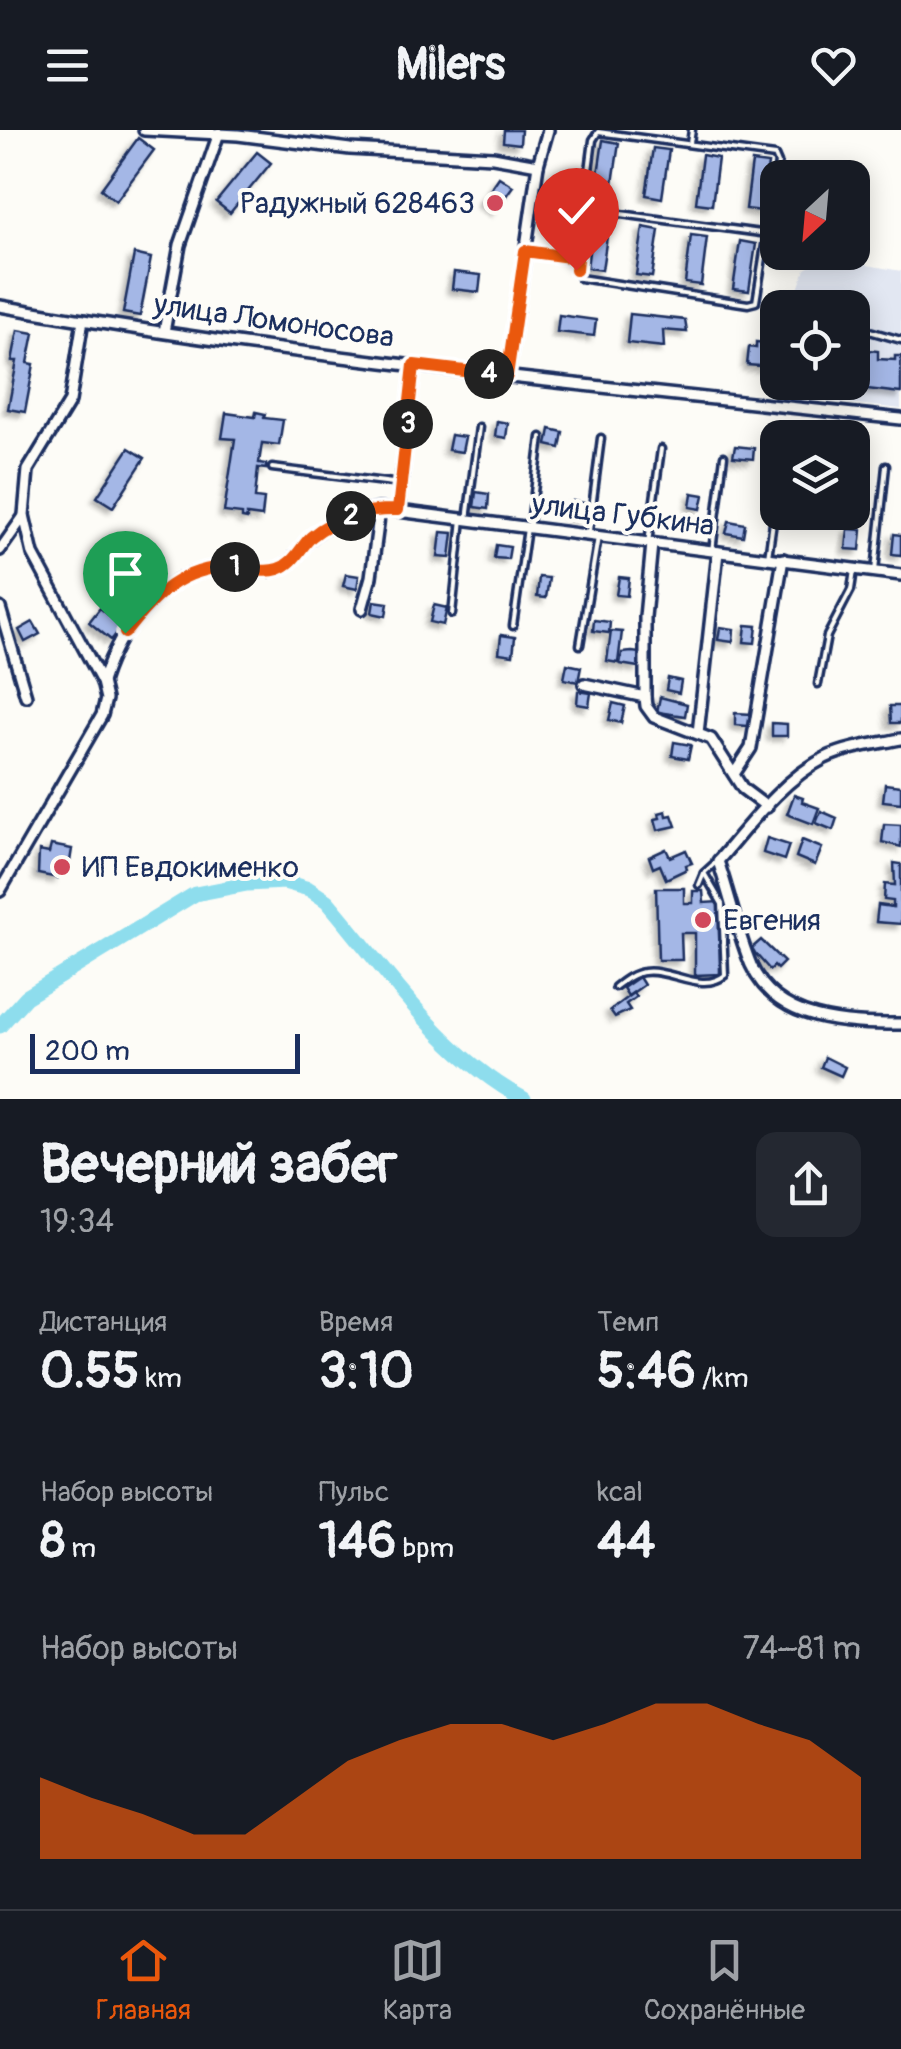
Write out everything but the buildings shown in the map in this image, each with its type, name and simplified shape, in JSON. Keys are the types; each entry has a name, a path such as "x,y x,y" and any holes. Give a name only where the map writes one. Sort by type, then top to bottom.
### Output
{"street":[{"path":"144,130 220,132 350,149 493,157 538,165"},
{"path":"507,376 538,165 548,130"},
{"path":"164,332 180,245 220,132"},
{"name":"улица Ломоносова","path":"0,306 414,365 901,419"},
{"path":"0,891 102,715 106,698 102,682 40,570 24,514 28,470 70,400 83,320"},
{"path":"398,510 414,365"},
{"path":"102,682 125,633 166,586 222,568 279,569 319,532 357,514 380,509 371,577 362,610"},
{"name":"улица Губкина","path":"380,509 901,575"},
{"path":"0,550 24,514"},
{"path":"650,544 645,618 646,706 654,717 698,733 719,748 744,789 767,807"},
{"path":"698,733 715,552"},
{"path":"734,774 751,748 783,560"},
{"path":"0,608 26,696"},
{"path":"584,684 645,698"},
{"path":"901,739 826,758 796,778 718,860 751,964 776,998 789,1007 840,1023 901,1024"}],"lane":[{"path":"690,144 692,130"},
{"path":"762,270 758,298 753,304 583,280 576,270 593,140 598,132 775,156 777,160"},
{"path":"584,208 760,233"},
{"path":"525,251 577,258"},
{"path":"870,331 901,340"},
{"path":"452,614 480,427"},
{"path":"513,626 541,438"},
{"path":"580,645 601,438"},
{"path":"650,544 661,448"},
{"path":"715,552 724,456"},
{"path":"875,572 886,466"},
{"path":"272,468 401,484"},
{"path":"768,558 772,530"},
{"path":"818,684 827,636 851,590 854,570"},
{"path":"700,884 704,873 718,860"},
{"path":"615,987 642,972 694,981 715,981 724,975 722,904 704,873"}],"shaded area":[{"path":"870,266 901,271 901,409 816,400 870,400 870,290 798,290 805,270 870,270"}],"waterway":[{"path":"0,1026 26,997 195,894 284,882 309,889 327,901 441,1035 494,1081 524,1099"}],"place":[{"name":"Радужный 628463","path":"495,203"},
{"name":"ИП Евдокименко","path":"62,867"},
{"name":"Евгения","path":"703,920"}],"route":[{"path":"125,633 166,586 176,581 230,567 279,569 310,538 342,520 368,511 398,510 414,365 507,376 525,251 577,258 576,270"}]}
